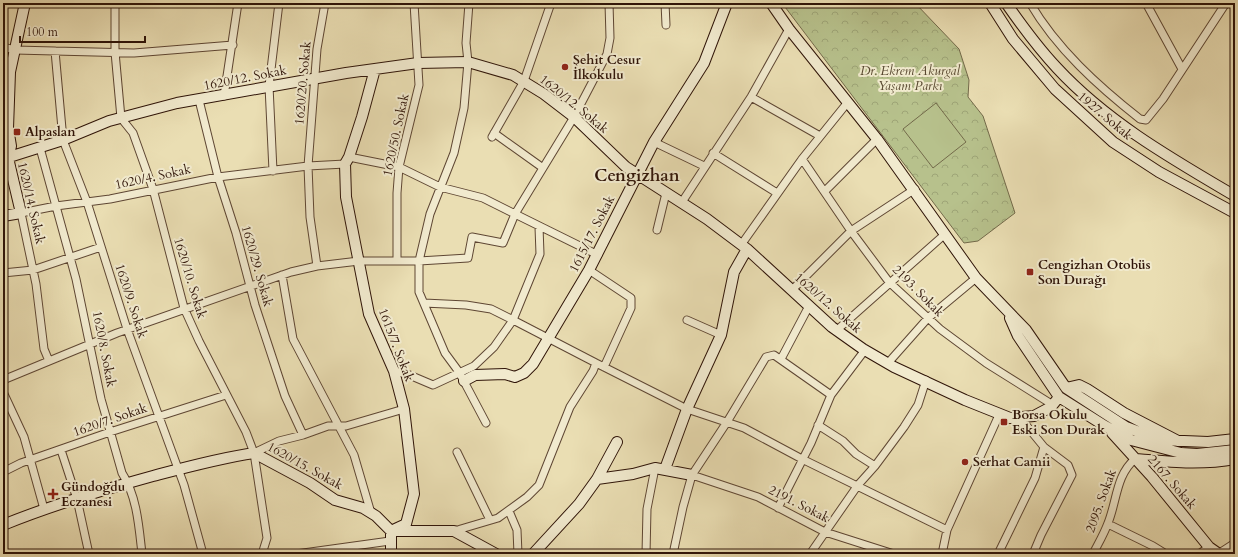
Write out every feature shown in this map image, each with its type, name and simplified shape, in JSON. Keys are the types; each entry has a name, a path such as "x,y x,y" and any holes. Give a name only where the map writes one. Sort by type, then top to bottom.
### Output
{"main road":[{"name":"1620/14. Sokak","path":"21,213 5,159 11,146 8,128 10,72 26,3"},
{"name":"1615/17. Sokak","path":"461,377 505,374 515,377 524,373 533,364 598,255 654,142 704,63 727,3"},
{"path":"771,3 789,29 878,139 915,189 944,235 976,278 1000,301 1008,312 1026,330 1066,388 1078,385 1087,388 1124,413 1170,435 1180,442 1208,442 1235,439"},
{"name":"1927. Sokak","path":"990,3 1013,39 1055,89 1113,142 1159,172 1235,213"},
{"name":"1927. Sokak","path":"1006,3 1026,32 1057,69 1092,101 1133,134 1235,196"},
{"name":"1620/12. Sokak","path":"5,159 63,140 109,121 177,103 375,69 418,63 468,62 513,75 544,94 574,117 600,141 616,159 637,175 682,202 744,247 837,330 865,350 888,363 965,400 999,415 1010,418 1034,416 1056,401"},
{"name":"1615/7. Sokak","path":"375,69 347,161 346,197 369,314 394,371 404,409 414,494 406,524 391,536"},
{"name":"1620/4. Sokak","path":"3,216 21,213"},
{"path":"660,468 721,335 734,272 744,247"},
{"path":"1008,312 1018,336 1056,401 1138,443 1181,453 1197,454 1235,450"},
{"name":"2167. Sokak","path":"1106,426 1209,547 1218,554"},
{"path":"533,554 579,504 598,479 617,442"},
{"name":"1620/15. Sokak","path":"3,525 44,509 128,483 178,469 254,453 310,483 335,500 363,508 371,513 391,536"},
{"path":"1135,459 1190,463 1214,463 1235,459"},
{"path":"598,479 660,468 692,475"},
{"path":"391,554 391,536 454,531 496,554"}],"street":[{"path":"115,3 115,52 121,118"},
{"path":"224,96 233,45 238,3"},
{"path":"273,171 269,86 279,3"},
{"name":"1620/20. Sokak","path":"317,266 310,217 308,166 316,79 317,49 324,3"},
{"name":"1620/50. Sokak","path":"397,260 396,193 399,167 419,85 414,3"},
{"path":"469,3 466,43 468,62 464,108 456,146 430,214 419,260 419,292 445,353 461,377 486,423"},
{"path":"544,168 493,135 524,81 551,3"},
{"path":"3,380 127,329 282,275 317,266 359,261 468,258 472,237 503,243 515,214 574,117 607,54 610,38 609,3"},
{"path":"665,3 666,25"},
{"path":"1030,3 1063,48 1104,91 1140,119 1146,120 1226,3"},
{"path":"1146,3 1182,69"},
{"path":"682,202 704,166 751,97 789,29"},
{"path":"3,47 15,50 115,52 233,45"},
{"name":"1620/9. Sokak","path":"55,51 63,140 87,202 127,329 157,416 178,469 203,554"},
{"path":"751,97 820,136"},
{"name":"1620/29. Sokak","path":"199,100 218,177 284,396 303,435"},
{"path":"744,247 778,193 802,159 848,102"},
{"name":"1620/10. Sokak","path":"121,118 133,133 153,189 184,308 226,395 246,432 254,453 267,538 262,554"},
{"path":"825,191 878,139"},
{"path":"654,142 704,166"},
{"name":"1620/8. Sokak","path":"40,148 85,312 101,399 122,473 128,483 139,521 142,554"},
{"path":"713,154 778,193"},
{"name":"2193. Sokak","path":"802,159 851,231 889,282 940,329 986,363 1056,401"},
{"name":"1620/4. Sokak","path":"21,213 218,177 347,161 399,167 440,187 484,198 539,227 598,255"},
{"path":"792,290 851,231 915,189"},
{"path":"657,230 666,192"},
{"name":"1620/14. Sokak","path":"21,213 33,270 44,348 49,361"},
{"path":"394,371 407,374 433,385 461,377 494,347 513,320 540,254 539,227"},
{"path":"837,330 889,282 944,235"},
{"path":"3,273 33,270 101,247"},
{"path":"589,270 632,298 631,308 604,367"},
{"path":"282,275 294,339 354,455 371,513"},
{"path":"888,363 928,318 976,278"},
{"path":"424,303 466,305 491,309 687,409 744,428 802,459 858,485 947,530"},
{"path":"781,359 809,306"},
{"path":"687,320 721,335"},
{"path":"778,508 811,443 831,395 865,350"},
{"path":"673,554 683,507 692,475 727,422 766,357 774,355 781,359 831,395"},
{"path":"454,531 490,520 509,511 539,485 570,407 593,372 596,363"},
{"path":"810,554 858,485 876,466 904,427 918,405 926,380"},
{"name":"1620/12. Sokak","path":"1056,401 1066,388"},
{"path":"3,392 24,437 44,509"},
{"name":"1620/7. Sokak","path":"3,472 31,460 110,432 226,395"},
{"name":"1620/15. Sokak","path":"254,453 280,441 328,426 340,426 362,422 404,409"},
{"path":"942,554 947,530 999,415"},
{"name":"1620/12. Sokak","path":"1010,418 1026,425 1044,447 1068,465 1072,475 1041,535 1033,554"},
{"path":"818,425 843,441 856,454 876,466"},
{"path":"998,554 1035,478 1044,447"},
{"path":"61,450 78,499 89,554"},
{"path":"457,452 490,520"},
{"name":"2095. Sokak","path":"1093,554 1108,524 1121,475 1127,466 1135,459"},
{"path":"646,554 647,509 660,468"},
{"name":"2191. Sokak","path":"692,475 758,497 825,532 894,554"},
{"path":"509,511 517,530 518,554"},
{"path":"1108,524 1166,554"},
{"path":"296,554 312,553 391,536"},
{"path":"1218,554 1235,543"},
{"path":"1199,554 1209,547"},
{"path":"722,554 730,554"}],"green space":[{"name":"Dr. Ekrem Akurgal Yaşam Parkı","path":"782,3 915,3 959,49 969,80 968,97 983,116 1015,213 978,241 964,243"},
{"path":"936,103 966,142 933,168 903,129"}],"place":[{"name":"Şehit Cesur İlkokulu","path":"565,67"},
{"name":"Alpaslan","path":"17,132"},
{"name":"Cengizhan Otobüs Son Durağı","path":"1030,272"},
{"name":"Borsa Okulu Eski Son Durak","path":"1004,422"},
{"name":"Serhat Camii","path":"965,462"},
{"name":"Gündoğdu Eczanesi","path":"53,494"}],"district":[{"name":"Cengizhan","path":"637,175"}]}
